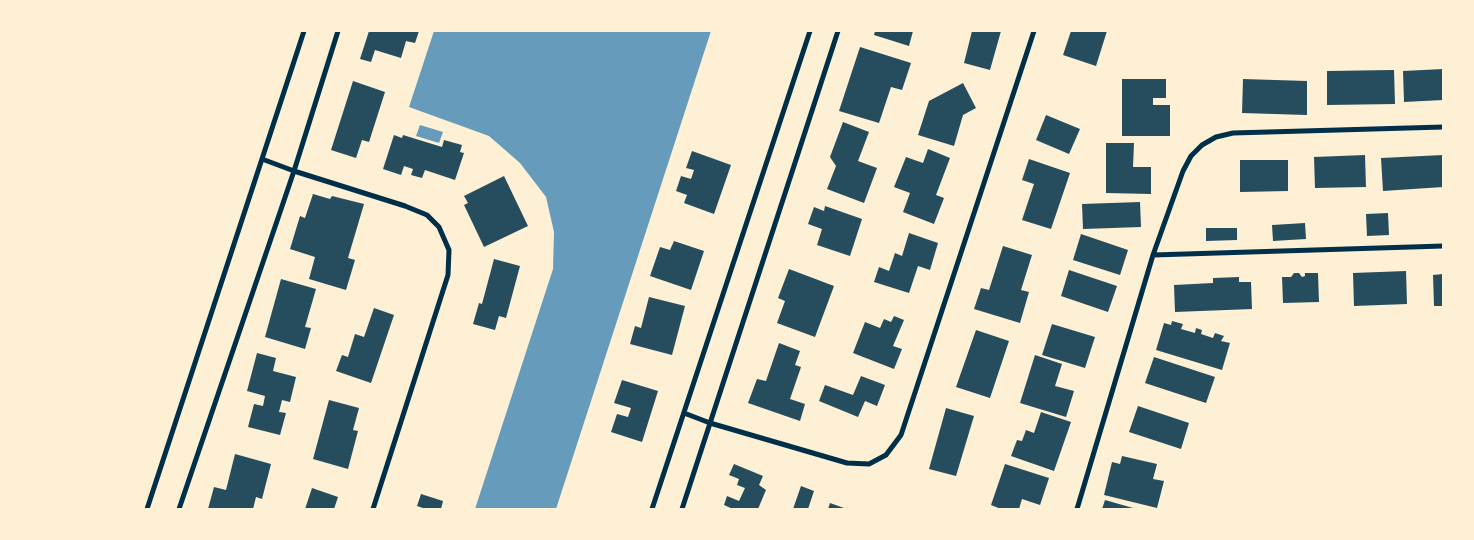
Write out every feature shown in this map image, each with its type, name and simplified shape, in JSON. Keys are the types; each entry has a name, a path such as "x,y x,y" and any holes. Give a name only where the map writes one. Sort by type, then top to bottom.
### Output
{"street":[{"path":"147,509 304,31"},
{"path":"179,509 294,171 338,31"},
{"path":"652,509 810,31"},
{"path":"682,509 838,31"},
{"path":"684,413 710,423 847,463 869,464 886,455 901,435 1034,31"},
{"path":"1077,509 1153,255 1190,156 1202,145 1216,137 1232,133 1443,127"},
{"path":"262,160 405,206 427,215 440,226 449,250 448,276 372,509"},
{"path":"1153,255 1443,246"}],"water":[{"path":"434,31 711,31 556,509 475,509 553,269 554,232 546,197 520,163 489,136 409,107"},
{"path":"420,125 443,132 439,143 416,136"}],"building":[{"path":"369,31 419,31 415,43 406,41 401,58 375,50 371,62 360,59"},
{"path":"875,31 913,31 909,46 874,35"},
{"path":"972,31 1001,31 990,70 964,63"},
{"path":"1071,31 1107,31 1096,66 1063,55"},
{"path":"860,47 911,63 902,90 891,87 879,123 839,111"},
{"path":"1443,69 1443,100 1404,102 1403,71"},
{"path":"1394,70 1395,104 1327,105 1327,71"},
{"path":"1122,79 1166,79 1166,98 1153,98 1153,105 1170,105 1170,136 1122,136"},
{"path":"1243,79 1307,81 1307,115 1242,113"},
{"path":"353,81 385,92 369,142 362,140 356,158 331,150"},
{"path":"963,83 976,108 963,115 954,146 918,135 929,101"},
{"path":"1046,115 1080,129 1069,154 1036,140"},
{"path":"843,122 869,132 858,161 877,168 864,203 827,189 836,166 830,157"},
{"path":"394,135 402,138 403,135 442,147 444,140 462,145 460,152 464,153 455,180 425,170 422,178 411,175 413,169 404,166 401,175 383,169"},
{"path":"1106,143 1134,143 1133,167 1151,167 1151,194 1106,193"},
{"path":"928,149 950,158 936,195 944,198 934,224 903,212 910,193 894,187 906,157 923,163"},
{"path":"692,151 731,165 714,214 684,203 687,195 676,191 681,176 691,179 694,170 686,168"},
{"path":"1365,155 1366,187 1315,188 1314,157"},
{"path":"1443,155 1443,187 1383,191 1381,158"},
{"path":"1029,159 1070,173 1051,229 1022,220 1034,184 1022,180"},
{"path":"1240,160 1288,160 1288,191 1240,192"},
{"path":"504,176 528,226 484,247 464,205 468,203 464,196"},
{"path":"313,194 330,199 332,196 364,204 348,258 355,260 346,290 309,279 315,257 290,249 300,216 305,218"},
{"path":"1140,202 1141,227 1083,229 1082,204"},
{"path":"825,206 862,219 850,256 817,245 822,229 808,224 814,207 824,211"},
{"path":"1388,213 1389,235 1367,236 1366,214"},
{"path":"1305,223 1306,239 1273,241 1272,225"},
{"path":"1206,228 1237,228 1237,240 1206,241"},
{"path":"909,233 938,243 930,270 918,266 909,293 874,282 879,267 889,271 895,253 902,256"},
{"path":"1081,234 1128,250 1120,275 1073,260"},
{"path":"674,241 704,251 691,290 650,276 660,247 670,250"},
{"path":"1003,246 1032,255 1021,290 1029,292 1020,323 974,309 981,288 989,290"},
{"path":"494,259 520,266 506,318 499,316 495,330 473,324 479,303 482,304"},
{"path":"789,269 834,286 815,337 777,323 785,301 778,298"},
{"path":"1069,270 1117,286 1108,312 1061,296"},
{"path":"1406,271 1407,304 1354,306 1353,273"},
{"path":"1294,273 1299,273 1302,277 1305,276 1305,273 1318,273 1319,302 1283,303 1282,277 1291,277"},
{"path":"1443,274 1443,306 1434,306 1433,275"},
{"path":"1239,277 1239,282 1251,282 1252,309 1175,312 1174,285 1213,283 1213,278"},
{"path":"281,279 316,289 305,327 311,328 305,349 265,337"},
{"path":"649,297 685,306 672,355 630,344 635,326 641,328"},
{"path":"374,308 394,315 371,383 336,371 342,355 348,357 355,334 364,337"},
{"path":"894,316 904,320 893,346 902,349 894,369 853,353 865,322 880,328 884,319 891,322"},
{"path":"1172,321 1183,324 1181,329 1195,333 1196,328 1202,330 1201,334 1213,338 1215,333 1224,336 1221,341 1230,343 1222,370 1156,350 1164,323 1171,325"},
{"path":"1052,324 1095,337 1085,368 1042,355"},
{"path":"976,330 1009,341 990,398 956,387"},
{"path":"779,343 800,351 795,365 801,367 790,399 805,404 800,421 748,403 757,379 766,381"},
{"path":"257,353 276,358 273,371 296,377 290,402 282,400 279,412 286,413 280,435 248,427 254,404 263,406 265,396 247,391"},
{"path":"1035,355 1062,364 1055,386 1074,391 1066,417 1020,403"},
{"path":"1154,357 1215,377 1206,403 1145,383"},
{"path":"861,376 885,385 877,406 865,401 858,417 819,401 825,385 853,395"},
{"path":"622,380 658,391 642,442 611,432 617,414 628,417 631,408 614,403"},
{"path":"329,400 359,408 353,430 358,431 348,469 313,459"},
{"path":"1138,406 1189,423 1181,449 1129,432"},
{"path":"946,408 974,416 956,476 929,469"},
{"path":"1041,412 1071,422 1054,471 1011,456 1017,440 1022,441 1026,430 1034,433"},
{"path":"235,454 271,464 262,499 256,497 253,509 208,509 214,487 226,490"},
{"path":"1122,456 1157,464 1153,479 1164,481 1157,508 1104,495 1112,462 1120,464"},
{"path":"734,464 763,476 759,485 766,490 758,509 733,509 724,505 727,496 739,501 745,488 737,485 739,479 729,475"},
{"path":"1005,464 1049,478 1040,505 1022,499 1019,509 1001,509 991,505"},
{"path":"801,486 814,491 808,509 793,509"},
{"path":"312,488 338,497 334,509 305,509"},
{"path":"421,494 443,501 441,509 426,509 417,506"},
{"path":"1105,500 1133,508 1133,509 1102,509"},
{"path":"830,503 844,508 844,509 828,509"}]}
